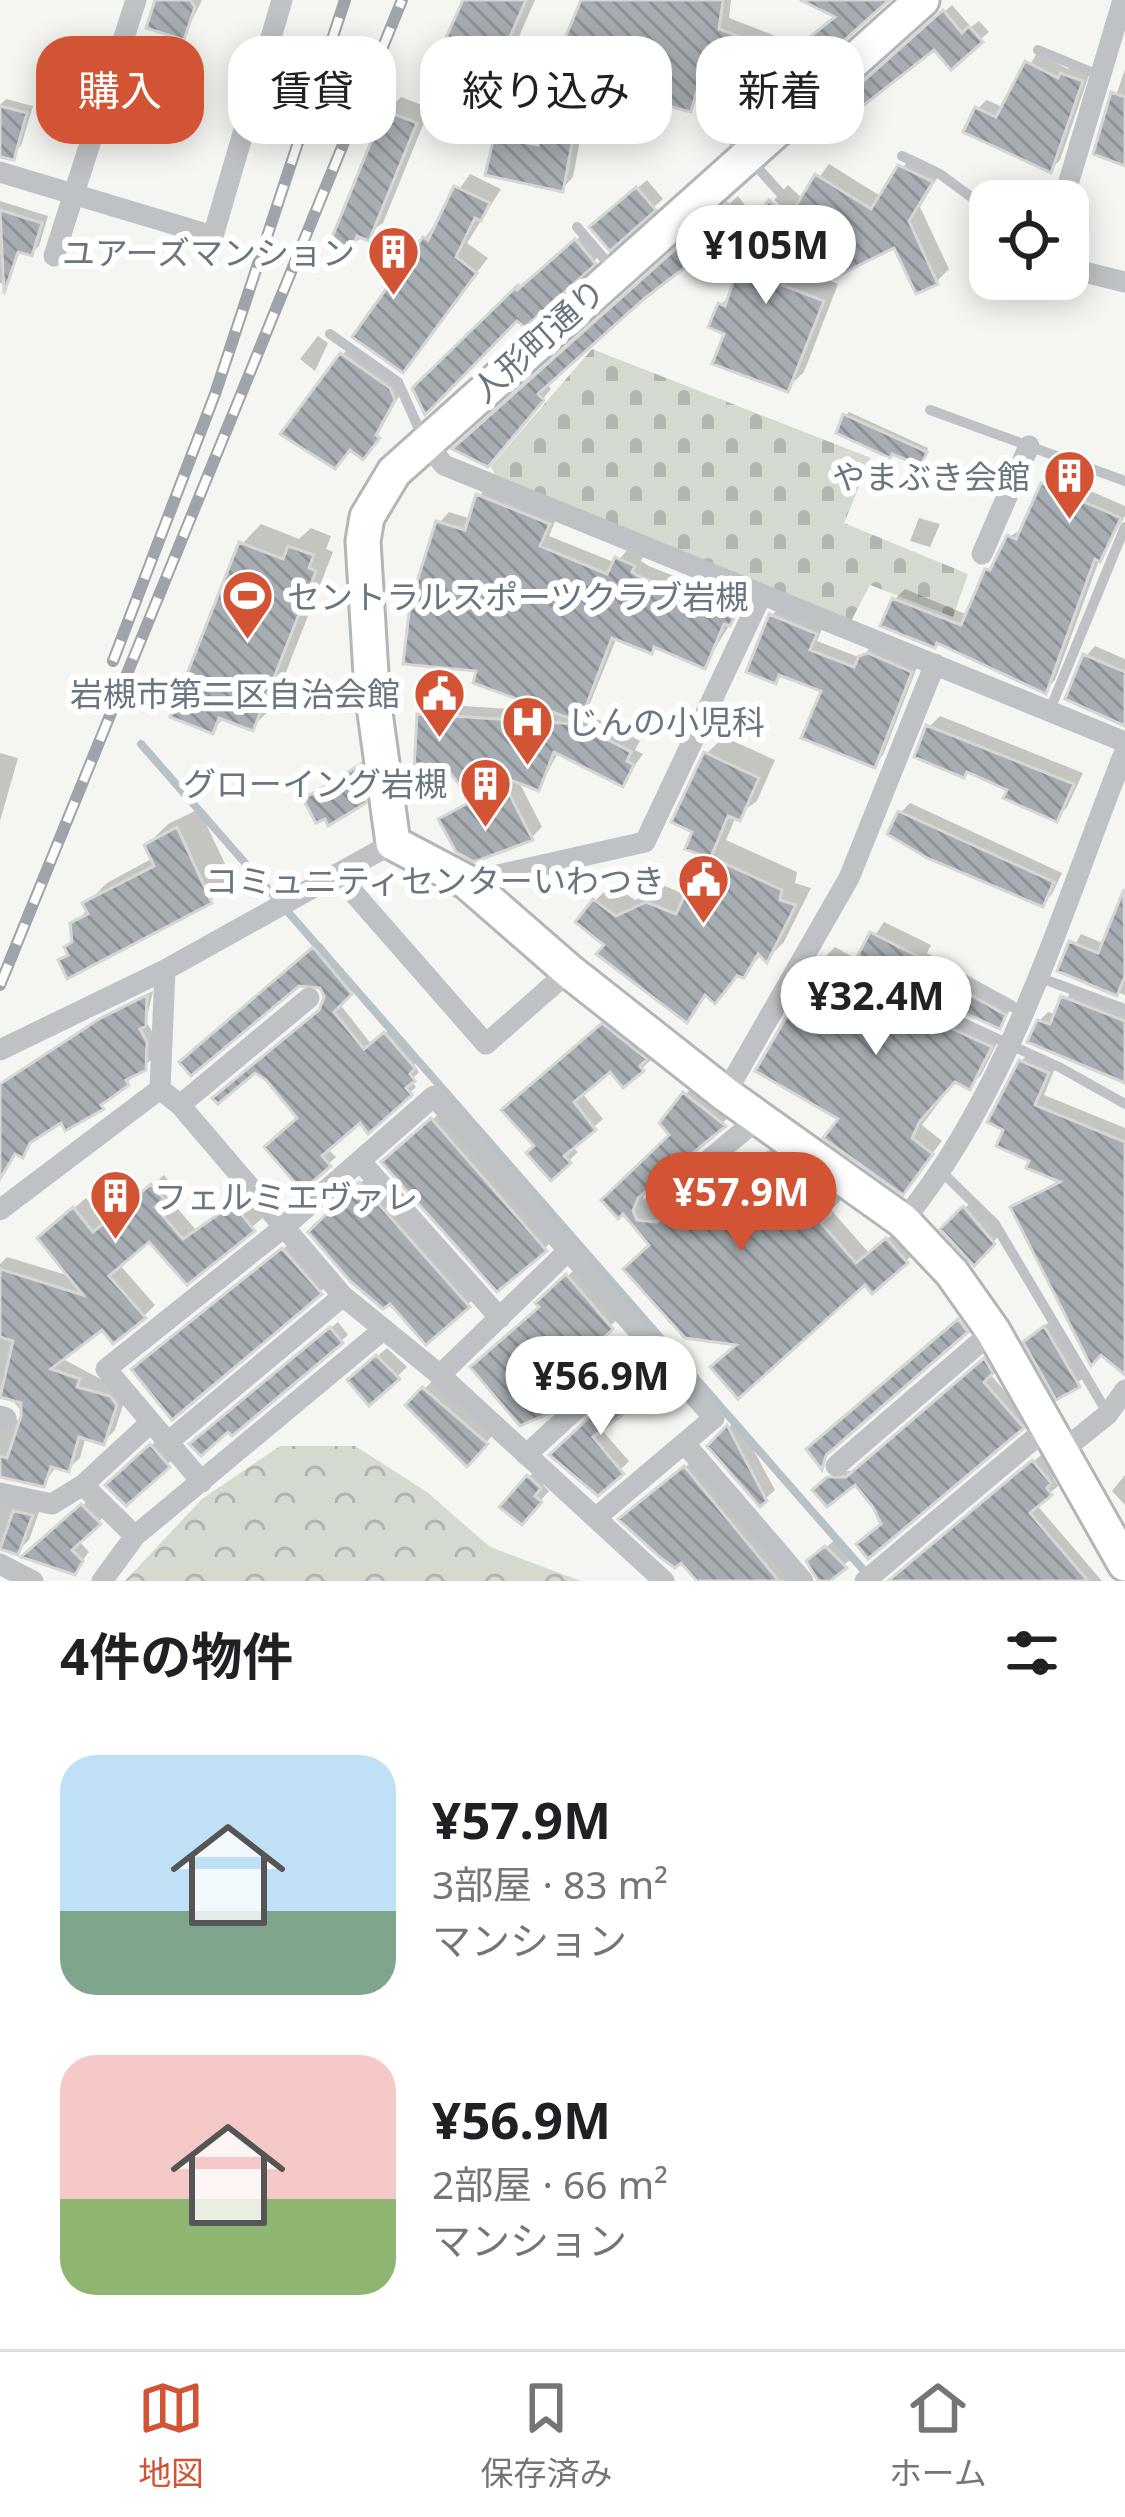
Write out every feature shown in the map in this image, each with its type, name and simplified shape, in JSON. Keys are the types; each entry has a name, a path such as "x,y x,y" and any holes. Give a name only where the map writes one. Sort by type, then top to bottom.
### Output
{"street":[{"path":"54,256 70,193 136,0"},
{"path":"0,172 213,236 282,0"},
{"name":"人形町通り","path":"393,843 372,691 363,542 376,499 424,441 922,0"},
{"path":"1069,180 1123,0"},
{"path":"1089,273 1125,282"},
{"path":"424,441 444,465 1125,742"},
{"path":"982,554 1029,446"},
{"path":"467,882 644,842 762,594"},
{"path":"725,1094 849,878 935,664"},
{"path":"904,1221 944,1173 1006,1048 1125,752"},
{"path":"0,1050 165,970 393,843 467,882 568,971 725,1094 904,1221 952,1274 993,1330 1125,1564"},
{"path":"338,874 486,1044 568,971"},
{"path":"160,1089 165,970"},
{"path":"180,1105 309,998"},
{"path":"160,1089 180,1105 344,1296 440,1375 664,1581"},
{"path":"0,1210 160,1089"},
{"path":"202,1482 106,1369 284,1227 434,1096 714,1418 598,1516"},
{"path":"649,1210 759,1118"},
{"path":"361,1162 500,1318"},
{"path":"440,1375 569,1250"},
{"path":"167,1442 344,1296"},
{"path":"102,1581 135,1536 384,1329"},
{"path":"836,1466 993,1330"},
{"path":"526,1455 647,1344"},
{"path":"865,1581 1055,1439 1108,1414 1125,1390"},
{"path":"0,1493 52,1504 83,1485 149,1424"},
{"path":"686,1445 803,1581"},
{"path":"83,1485 135,1536"},
{"path":"0,1564 33,1581"}],"lane":[{"path":"1038,50 1101,76"},
{"path":"735,144 784,197"},
{"path":"902,156 940,174 969,195"},
{"path":"577,227 616,272"},
{"path":"330,334 398,382 424,441"},
{"path":"930,410 1125,481"},
{"path":"1049,712 1125,527"},
{"path":"1035,976 1125,1009"},
{"path":"862,977 1006,1048 1061,1068 1125,1104"},
{"path":"958,978 1020,1010"},
{"path":"944,1173 995,1224 1108,1414"}],"green space":[{"path":"592,349 871,458 844,523 968,574 953,617 870,585 850,623 496,477 491,466"},
{"path":"280,1446 355,1446 427,1492 490,1547 581,1581 125,1581 202,1499"}],"building":[{"path":"155,0 190,0 195,7 185,36 146,28"},
{"path":"463,0 526,0 510,36 447,36"},
{"path":"581,0 723,0 719,29 737,36 696,36 696,94 691,112 672,107 672,36 566,36"},
{"path":"800,0 889,0 849,36 811,36 835,17"},
{"path":"943,10 962,33 969,26 983,42 951,70 934,50 864,105 864,81"},
{"path":"1025,61 1058,78 1060,73 1083,81 1051,173 963,132 975,107 996,117"},
{"path":"1111,92 1125,97 1125,166 1093,154"},
{"path":"0,106 27,113 14,160 0,157"},
{"path":"396,115 417,123 369,241 357,236 352,249 331,240 370,144 396,144"},
{"path":"492,144 572,144 563,192 485,175"},
{"path":"898,165 933,182 909,221 938,284 916,294 894,248 833,278 797,204 815,174 871,209"},
{"path":"454,186 490,203 481,221 475,218 456,257 477,273 403,373 352,337 423,237 428,240"},
{"path":"636,187 656,210 610,251 589,227"},
{"path":"769,200 801,228 782,285 824,301 788,392 712,364 724,334 708,327 718,303 725,306 755,217"},
{"path":"727,203 743,223 645,298 538,394 544,400 488,467 452,449"},
{"path":"0,210 42,223 32,256 18,252 4,294"},
{"path":"575,239 596,264 525,327 517,321 425,415 412,388 519,284 516,291"},
{"path":"340,353 390,388 395,400 376,435 380,438 363,460 350,450 335,469 280,434"},
{"path":"843,414 927,452 921,466 892,454 890,458 836,433"},
{"path":"1041,483 1121,518 1100,562 1095,559 1046,694 937,643 935,648 880,626 892,598 961,625 985,569 990,570 1007,535 1016,539"},
{"path":"476,494 550,524 540,546 607,574 615,557 635,566 632,572 638,576 686,595 691,582 742,602 730,626 724,624 705,669 654,647 652,654 612,638 580,722 473,683 476,671 403,664 410,604 436,521 465,530"},
{"path":"239,542 283,559 288,546 314,555 309,568 316,571 253,731 219,718 213,734 170,717"},
{"path":"769,614 817,634 810,650 854,667 859,656 868,653 912,672 875,768 801,738 821,691 779,675 776,684 746,672"},
{"path":"1083,654 1125,672 1125,726 1065,699"},
{"path":"417,714 578,724 631,752 627,761 634,765 623,787 554,752 539,791 500,776 533,840 474,862 456,852 438,819 472,801 444,765 414,771"},
{"path":"926,725 1074,784 1057,822 1003,798 1007,790 914,757"},
{"path":"704,752 759,778 740,821 728,816 711,857 782,890 780,900 796,905 767,963 758,954 744,978 737,976 715,1004 705,995 687,1023 596,954 604,945 575,922 593,899 616,916 646,902 676,914 703,856 685,849 692,832 671,822"},
{"path":"361,764 366,803 328,826 325,819 316,823 303,799"},
{"path":"898,811 1054,882 1043,907 927,858 887,834"},
{"path":"177,827 212,903 67,979 58,960 68,955 64,947 72,942 70,923 88,914 82,903 154,866 144,845"},
{"path":"1124,889 1125,976 1117,996 1057,971 1069,941 1098,953"},
{"path":"870,932 921,958 917,965 1006,1015 1000,1029 866,968 854,972 858,986 992,1047 970,1090 955,1082 920,1121 912,1138 933,1154 903,1195 823,1138 838,1119 755,1071 821,957 849,972"},
{"path":"313,947 352,994 334,1012 364,1049 384,1032 415,1068 410,1074 415,1081 406,1088 412,1095 368,1134 360,1123 322,1156 331,1166 302,1191 264,1147 297,1118 266,1080 255,1073 218,1104 212,1098 319,1010 324,997 320,988 299,986 191,1076 179,1062"},
{"path":"147,995 146,1026 140,1029 147,1042 146,1070 126,1080 129,1085 101,1105 104,1109 65,1131 61,1123 30,1143 23,1158 15,1154 0,1179 0,1084 99,1019"},
{"path":"1061,996 1125,1021 1125,1083 1027,1042 1037,1020 1050,1024"},
{"path":"602,1023 647,1059 640,1066 644,1071 623,1088 610,1072 574,1102 596,1130 564,1156 571,1163 551,1181 526,1153 534,1146 501,1110"},
{"path":"1019,1060 1049,1073 1035,1105 1125,1142 1125,1375 1101,1355 1091,1366 1010,1207 1060,1182 1026,1168 1029,1161 996,1146 1003,1130 987,1122"},
{"path":"683,1092 726,1126 638,1198 633,1211 637,1220 657,1222 716,1173 725,1184 768,1152 800,1189 806,1184 832,1213 821,1223 856,1263 886,1238 908,1263 872,1294 865,1285 738,1399 710,1367 736,1345 685,1338 623,1269 649,1245 623,1214 618,1219 601,1200 669,1135 659,1123"},
{"path":"431,1118 547,1251 497,1292 381,1162"},
{"path":"359,1182 470,1307 426,1345 390,1304 383,1309 350,1281 308,1232"},
{"path":"151,1184 164,1199 155,1207 183,1239 233,1204 255,1231 187,1285 149,1242 109,1276 146,1318 113,1344 102,1330 51,1369 80,1379 77,1387 110,1396 117,1405 104,1445 79,1437 69,1472 51,1467 44,1487 0,1477 0,1456 7,1458 21,1403 0,1397 13,1341 0,1337 0,1269 83,1295 37,1238 73,1207 93,1232"},
{"path":"963,1206 995,1244 974,1266 940,1229"},
{"path":"282,1248 322,1294 172,1420 131,1369"},
{"path":"566,1274 613,1329 538,1398 550,1413 520,1426 470,1367 539,1307 535,1303"},
{"path":"958,1319 968,1332 826,1455 822,1470 806,1449"},
{"path":"1044,1326 1080,1387 1056,1400 1023,1342"},
{"path":"330,1327 343,1343 232,1436 228,1432 201,1456 189,1444"},
{"path":"376,1355 400,1379 369,1406 347,1380"},
{"path":"984,1358 993,1373 984,1382 1024,1428 868,1559 856,1544 881,1524 873,1507 855,1485 827,1507 812,1490 827,1477 846,1477"},
{"path":"645,1366 659,1377 653,1384 656,1389 593,1437 624,1474 598,1496 549,1455 596,1411 627,1397 620,1389"},
{"path":"422,1387 488,1444 467,1467 405,1405"},
{"path":"727,1425 767,1501 760,1507 707,1446"},
{"path":"150,1444 170,1467 126,1506 105,1485"},
{"path":"1032,1460 1051,1483 1047,1488 1052,1495 1030,1513 1088,1581 888,1581"},
{"path":"684,1466 779,1581 697,1581 681,1563 675,1568 618,1519"},
{"path":"527,1475 541,1488 535,1496 542,1502 522,1525 499,1507"},
{"path":"81,1504 101,1524 72,1550 83,1561 75,1575 21,1557"},
{"path":"13,1511 33,1515 18,1555 0,1549"},
{"path":"825,1546 847,1568 830,1581 818,1581 806,1561"}],"waterway":[{"path":"141,744 867,1574"}],"railway":[{"path":"113,661 215,394 345,0"},
{"path":"0,985 402,0"}],"place":[{"name":"ユアーズマンション","path":"394,298"},
{"name":"やまぶき会館","path":"1069,522"},
{"name":"セントラルスポーツクラブ岩槻","path":"248,642"},
{"name":"岩槻市第二区自治会館","path":"439,739"},
{"name":"じんの小児科","path":"528,767"},
{"name":"グローイング岩槻","path":"486,829"},
{"name":"コミュニティセンターいわつき","path":"704,926"},
{"name":"フェルミエヴァレ","path":"115,1242"}]}
